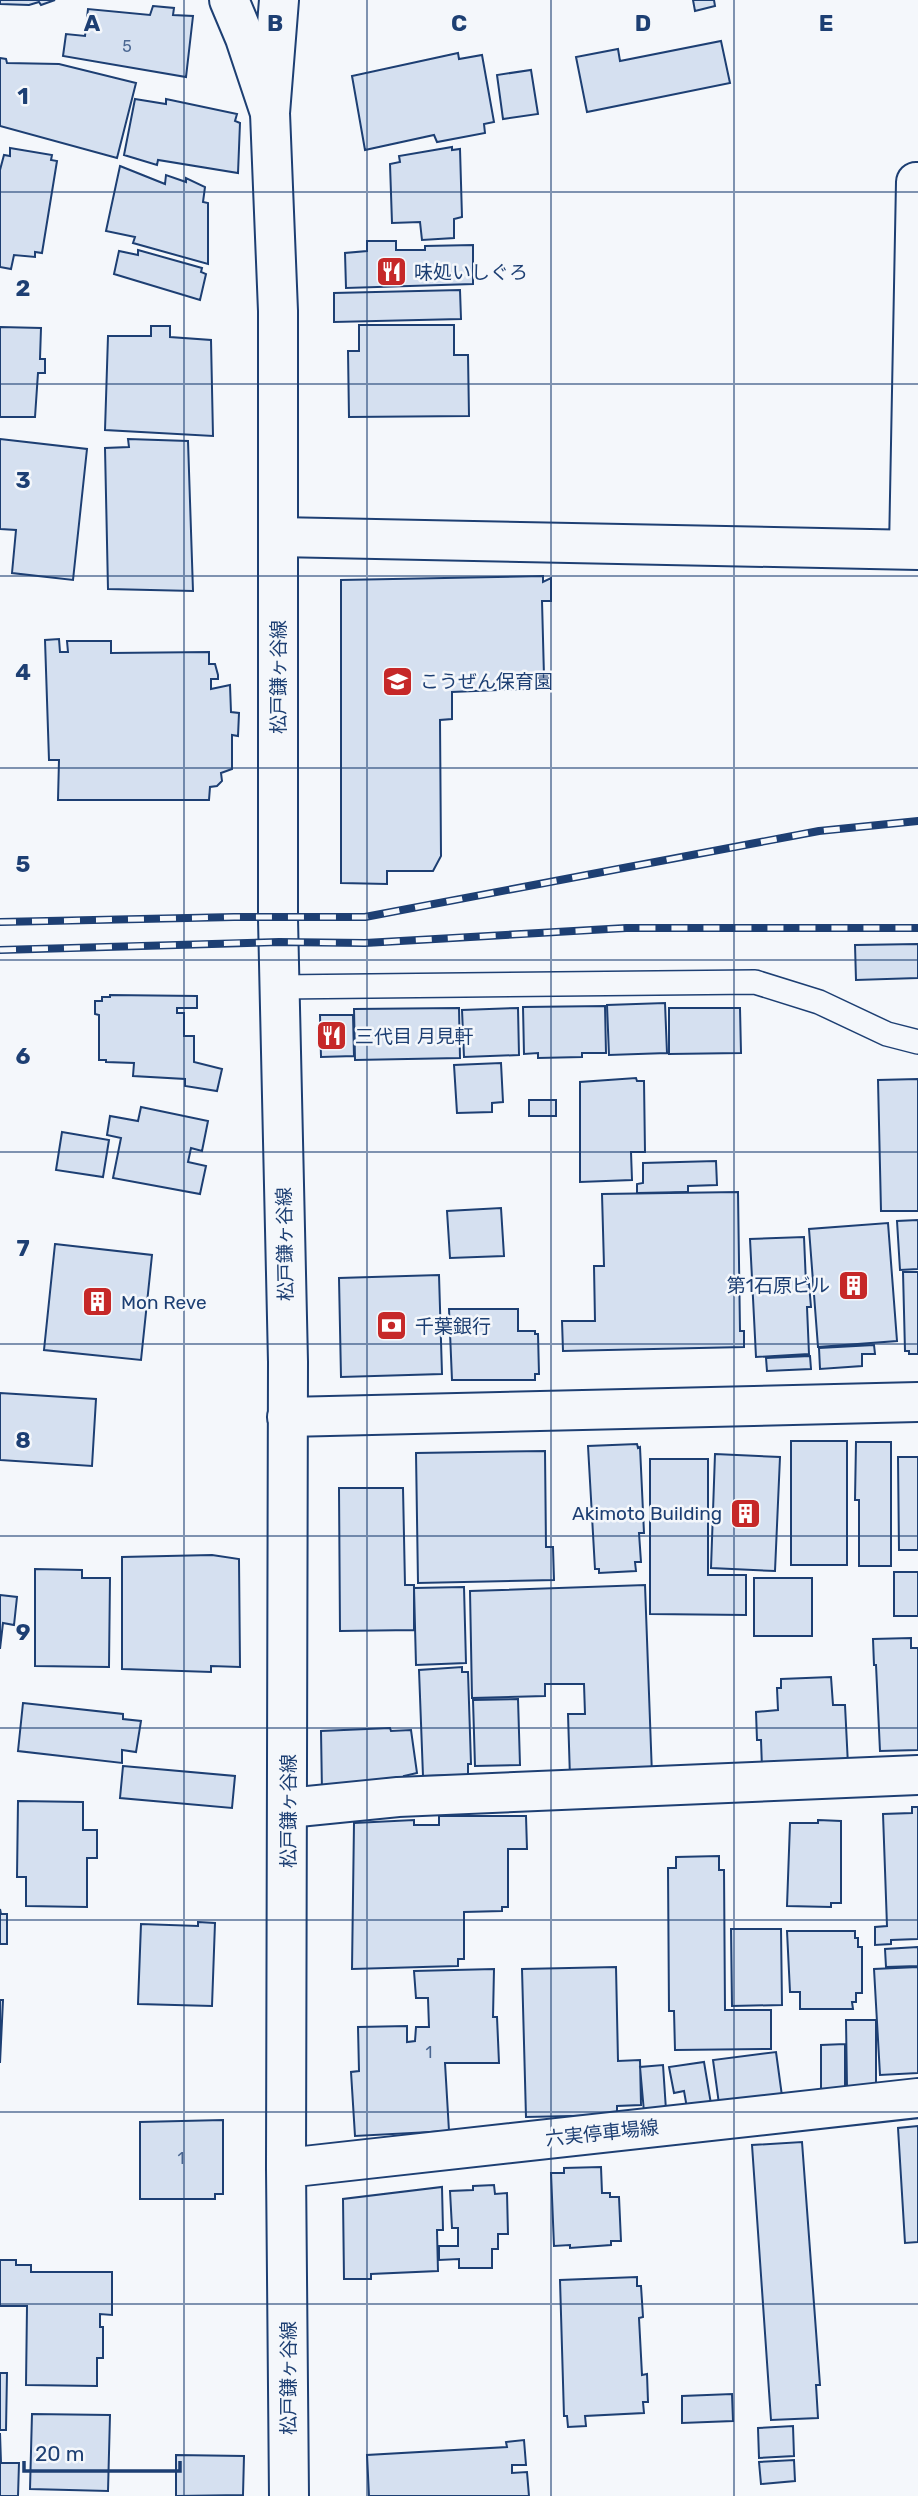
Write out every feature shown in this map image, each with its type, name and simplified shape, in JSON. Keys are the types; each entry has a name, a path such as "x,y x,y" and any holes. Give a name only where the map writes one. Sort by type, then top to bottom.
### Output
{"main road":[{"name":"松戸鎌ヶ谷線","path":"229,0 270,113 278,312 279,987 288,1362 286,2168 289,2496"},
{"path":"270,113 279,0"},
{"path":"278,537 914,549 916,182"},
{"path":"287,1417 918,1402"},
{"path":"288,1808 398,1797 918,1775"},
{"name":"六実停車場線","path":"286,2168 918,2098"}],"lane":[{"path":"279,987 755,982 819,1002 887,1034 918,1042"}],"building":[{"path":"0,0 55,0 41,5 39,2 29,5 0,4"},
{"path":"693,0 714,0 715,6 695,11"},
{"path":"153,6 174,8 173,15 193,16 186,77 63,56 66,34 85,36 88,9 150,15"},
{"path":"721,41 730,83 587,112 576,57 618,49 620,61"},
{"path":"458,53 459,59 482,55 494,122 484,124 485,133 437,142 434,135 365,150 352,76"},
{"path":"0,58 6,59 7,63 59,64 136,83 117,158 0,126"},
{"path":"531,70 538,114 503,119 497,75"},
{"path":"135,99 166,104 166,99 237,114 235,121 240,123 238,173 158,160 157,165 124,155"},
{"path":"452,147 452,150 460,149 462,217 454,219 454,238 422,240 420,222 392,223 390,164 400,162 399,156"},
{"path":"10,148 52,155 51,160 57,161 42,253 35,252 35,257 14,255 11,269 0,267 0,170 4,155 10,156"},
{"path":"120,166 165,184 166,175 186,182 186,178 205,187 203,202 208,203 208,264 133,243 135,237 106,231"},
{"path":"367,241 396,241 396,250 425,250 425,246 473,245 473,284 346,288 345,253 367,251"},
{"path":"138,250 202,268 201,272 206,274 200,300 114,274 119,251 138,255"},
{"path":"460,290 461,319 334,322 334,293"},
{"path":"359,325 454,325 454,355 468,355 469,416 349,417 348,351 359,351"},
{"path":"151,326 170,326 170,337 211,340 213,436 105,430 108,336 151,336"},
{"path":"0,327 41,328 40,359 45,359 45,373 38,373 35,417 0,417"},
{"path":"0,439 87,449 73,580 12,573 16,530 0,529"},
{"path":"128,439 188,441 193,591 108,589 105,448 129,447"},
{"path":"543,576 543,582 551,578 551,601 542,601 544,676 525,677 525,689 452,692 452,719 440,720 441,856 433,871 387,871 387,884 341,883 341,580"},
{"path":"59,639 60,652 68,652 67,641 111,641 111,653 209,652 209,664 215,664 218,675 218,679 211,679 211,689 230,685 231,712 239,713 238,736 232,735 232,769 221,773 222,781 217,786 210,787 209,800 58,800 59,760 49,760 45,640"},
{"path":"918,944 918,978 856,980 855,945"},
{"path":"197,996 197,1008 177,1008 177,1013 184,1013 184,1036 194,1036 194,1062 222,1069 217,1091 185,1086 185,1079 133,1076 134,1063 99,1060 99,1015 95,1014 95,1001 102,1001 102,997"},
{"path":"665,1003 667,1053 609,1055 607,1005"},
{"path":"605,1006 606,1053 582,1053 582,1057 538,1058 538,1053 524,1054 523,1007"},
{"path":"459,1008 460,1058 355,1060 354,1009"},
{"path":"518,1008 519,1055 464,1057 462,1010"},
{"path":"669,1008 740,1008 741,1053 669,1054"},
{"path":"320,1015 353,1015 354,1056 321,1057"},
{"path":"501,1063 503,1102 492,1103 492,1112 457,1113 454,1065"},
{"path":"636,1078 637,1081 644,1081 645,1152 631,1152 632,1180 580,1182 580,1082"},
{"path":"918,1079 918,1211 881,1211 878,1080"},
{"path":"529,1100 556,1100 556,1116 529,1116"},
{"path":"141,1107 208,1121 202,1151 191,1148 188,1162 206,1166 200,1194 113,1178 121,1138 107,1135 110,1116 138,1121"},
{"path":"62,1132 109,1140 103,1177 56,1170"},
{"path":"716,1161 717,1185 688,1186 688,1192 637,1193 637,1184 643,1183 643,1163"},
{"path":"738,1192 740,1331 744,1331 744,1347 563,1351 562,1321 595,1321 594,1266 604,1266 602,1194"},
{"path":"501,1208 504,1256 450,1258 447,1211"},
{"path":"918,1220 918,1269 900,1270 897,1221"},
{"name":"第1石原ビル","path":"888,1223 897,1341 818,1347 809,1229"},
{"path":"804,1237 806,1284 809,1284 811,1307 807,1307 809,1354 756,1357 750,1239"},
{"name":"Mon Reve","path":"55,1244 152,1255 141,1360 44,1350"},
{"path":"903,1272 918,1272 918,1354 905,1351"},
{"path":"439,1275 442,1374 341,1377 339,1278"},
{"path":"449,1309 518,1309 518,1331 535,1331 535,1334 538,1334 539,1374 535,1374 535,1380 452,1380"},
{"path":"874,1345 875,1354 862,1354 862,1366 820,1369 819,1348"},
{"path":"810,1356 811,1369 767,1371 766,1358"},
{"path":"0,1393 96,1399 92,1466 0,1460"},
{"path":"791,1441 847,1441 847,1565 791,1565"},
{"path":"856,1442 891,1442 891,1566 859,1566 859,1500 855,1500"},
{"path":"637,1444 638,1448 640,1447 644,1533 639,1533 641,1562 635,1562 636,1571 599,1573 599,1569 595,1569 588,1446"},
{"path":"545,1451 546,1547 553,1547 554,1580 418,1583 416,1453"},
{"name":"Akimoto Building","path":"715,1454 780,1457 775,1571 711,1568"},
{"path":"898,1457 918,1457 918,1550 899,1550"},
{"path":"650,1459 708,1459 708,1575 746,1575 746,1615 650,1614"},
{"path":"339,1488 403,1488 405,1585 414,1585 414,1630 340,1631"},
{"path":"212,1555 239,1559 240,1667 211,1666 211,1672 122,1669 122,1557"},
{"path":"35,1569 82,1570 82,1578 110,1578 109,1667 35,1666"},
{"path":"894,1572 918,1572 918,1616 894,1616"},
{"path":"754,1578 812,1578 812,1636 754,1636"},
{"path":"645,1585 652,1775 570,1778 568,1714 585,1714 584,1684 545,1684 545,1696 472,1698 470,1591"},
{"path":"464,1587 466,1663 416,1665 414,1588"},
{"path":"0,1595 17,1597 14,1625 3,1623 0,1649"},
{"path":"911,1638 911,1648 918,1648 918,1750 880,1751 873,1639"},
{"path":"462,1667 462,1672 468,1672 471,1764 468,1764 468,1775 423,1776 419,1670"},
{"path":"831,1677 833,1705 845,1705 848,1765 762,1768 756,1712 778,1710 777,1688 781,1688 781,1679"},
{"path":"518,1699 520,1765 475,1766 473,1700"},
{"path":"23,1703 123,1714 123,1719 141,1721 136,1752 122,1750 122,1763 18,1751"},
{"path":"390,1728 391,1731 411,1730 417,1773 404,1776 405,1780 322,1792 321,1731"},
{"path":"123,1766 235,1776 232,1808 120,1798"},
{"path":"18,1801 83,1802 83,1830 97,1830 97,1858 87,1858 87,1907 26,1906 26,1877 17,1877"},
{"path":"912,1807 918,1807 918,1939 891,1940 891,1944 875,1945 875,1927 887,1926 883,1814 912,1813"},
{"path":"439,1816 526,1816 527,1849 508,1849 508,1907 502,1907 502,1911 464,1912 464,1959 458,1959 458,1966 352,1969 354,1823 414,1820 414,1825 439,1825"},
{"path":"818,1820 841,1821 841,1903 831,1903 831,1907 787,1906 790,1823 818,1823"},
{"path":"719,1856 719,1870 724,1870 725,2010 771,2010 771,2049 675,2050 674,2011 669,2011 668,1868 676,1868 676,1857"},
{"path":"0,1909 1,1914 7,1914 7,1944 0,1944"},
{"path":"198,1922 215,1923 212,2006 138,2004 141,1924 198,1926"},
{"path":"731,1929 781,1929 782,2005 732,2006"},
{"path":"787,1931 855,1931 858,1947 862,1947 862,1993 856,1993 856,2002 852,2002 853,2009 800,2009 800,1992 790,1992"},
{"path":"918,1947 918,1966 886,1967 885,1949"},
{"path":"616,1967 618,2061 640,2060 641,2105 617,2106 617,2115 526,2117 522,1969"},
{"path":"918,1967 918,2073 880,2075 874,1969"},
{"path":"494,1969 493,2017 497,2017 499,2063 445,2063 449,2131 355,2136 351,2072 359,2071 358,2027 407,2026 407,2042 415,2041 416,2027 429,2027 428,1998 416,1998 414,1971"},
{"path":"0,2000 3,2000 0,2063"},
{"path":"846,2020 876,2020 876,2086 847,2087"},
{"path":"845,2044 845,2089 821,2089 821,2045"},
{"path":"776,2052 782,2096 719,2104 713,2060"},
{"path":"704,2062 711,2104 687,2108 684,2091 674,2093 669,2067"},
{"path":"663,2065 666,2110 644,2112 640,2067"},
{"path":"223,2120 223,2194 215,2194 215,2199 140,2199 140,2122"},
{"path":"918,2126 918,2242 905,2243 898,2128"},
{"path":"802,2142 820,2385 816,2385 818,2418 771,2420 752,2145"},
{"path":"601,2167 602,2193 619,2197 621,2241 611,2241 611,2245 570,2248 570,2245 554,2246 551,2173 564,2173 564,2168"},
{"path":"494,2185 495,2194 507,2193 508,2234 498,2234 498,2249 492,2249 492,2268 459,2268 459,2259 439,2260 439,2246 458,2246 458,2228 452,2228 450,2191 473,2190 473,2186"},
{"path":"442,2187 443,2230 437,2230 438,2271 371,2274 371,2279 344,2279 343,2199"},
{"path":"0,2260 16,2260 16,2265 31,2265 31,2272 112,2272 112,2315 100,2314 100,2327 103,2327 103,2358 97,2358 97,2386 26,2385 27,2306 0,2306"},
{"path":"637,2277 637,2286 641,2286 643,2317 639,2318 642,2375 647,2374 648,2402 643,2402 644,2413 585,2416 586,2426 568,2427 567,2416 564,2416 560,2280"},
{"path":"0,2373 7,2373 6,2430 0,2430"},
{"path":"732,2394 733,2421 682,2423 682,2396"},
{"path":"32,2414 110,2415 108,2491 30,2489"},
{"path":"793,2426 794,2456 759,2458 758,2428"},
{"path":"0,2433 1,2463 19,2463 18,2496 0,2496"},
{"path":"524,2440 526,2465 512,2465 512,2473 527,2472 529,2496 369,2496 367,2455 507,2447 506,2442"},
{"path":"176,2455 244,2456 243,2495 176,2496"},
{"path":"794,2460 795,2481 761,2484 759,2462"}],"railway":[{"path":"0,922 365,917 819,831 918,821"},
{"path":"0,950 279,942 365,943 626,928 918,928"}],"place":[{"name":"味処いしぐろ","path":"391,272"},
{"name":"こうぜん保育園","path":"397,681"},
{"name":"三代目 月見軒","path":"332,1036"},
{"name":"第1石原ビル","path":"853,1285"},
{"name":"Mon Reve","path":"98,1302"},
{"name":"千葉銀行","path":"392,1326"},
{"name":"Akimoto Building","path":"745,1513"}]}
